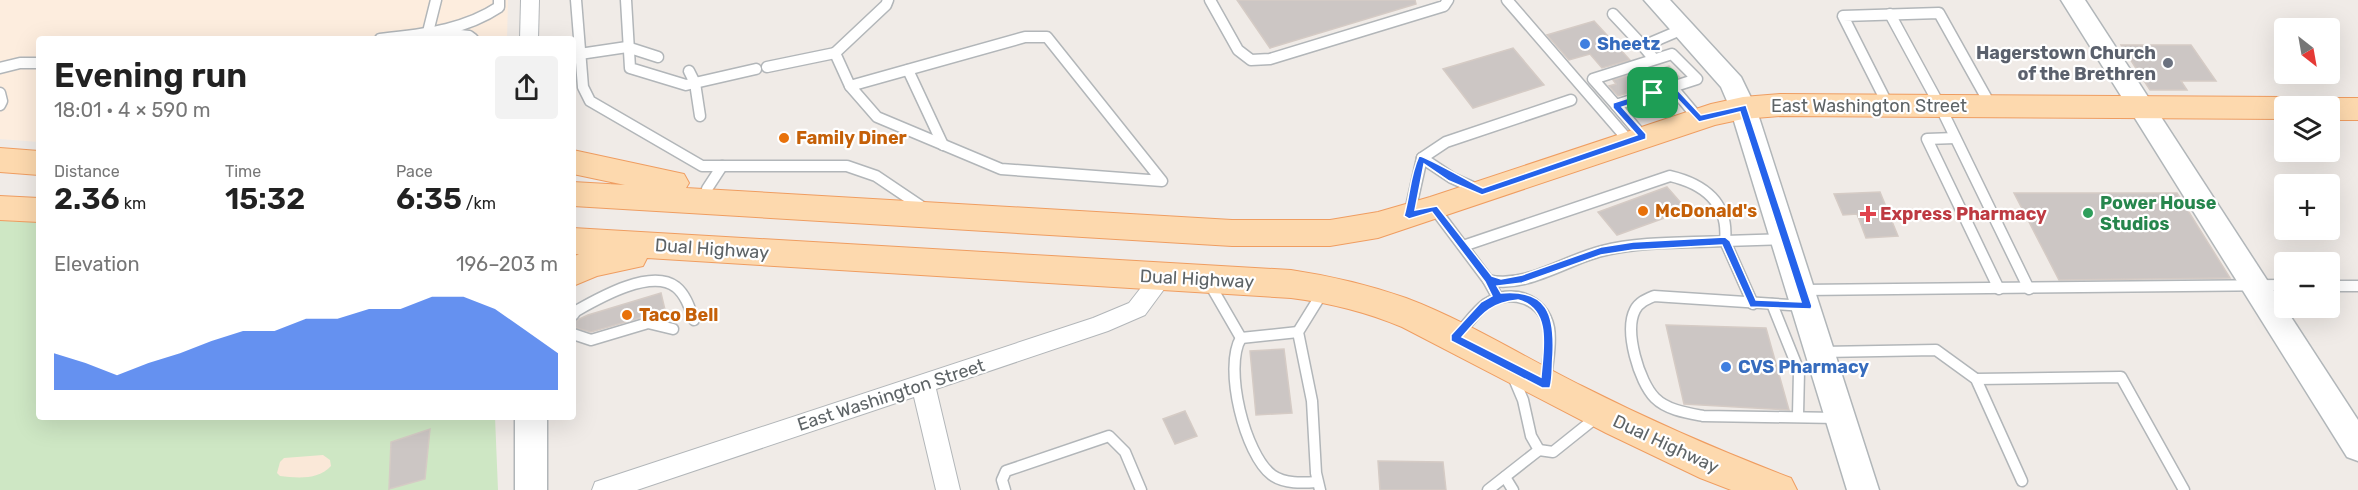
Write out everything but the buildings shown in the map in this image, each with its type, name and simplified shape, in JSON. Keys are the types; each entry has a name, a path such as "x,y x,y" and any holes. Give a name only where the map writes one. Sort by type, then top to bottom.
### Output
{"main road":[{"name":"East Washington Street","path":"1421,212 1636,139 1743,108 1780,105 2274,108"},
{"path":"2340,109 2358,109"},
{"path":"0,160 36,163"},
{"path":"576,162 712,174 823,207"},
{"path":"576,194 1294,235 1330,233 1378,225 1421,212"},
{"path":"0,208 36,210"},
{"name":"Dual Highway","path":"576,241 1292,284 1324,289 1378,303 1455,338 1601,414 1710,465 1778,490"},
{"path":"576,271 590,264 614,259 718,250"}],"street":[{"path":"529,36 530,0"},
{"path":"1656,0 1732,83 1743,108 1805,298 1863,490"},
{"path":"2073,0 2358,447"},
{"name":"East Washington Street","path":"604,490 1100,325 1137,309 1162,277"},
{"path":"923,384 948,490"},
{"path":"531,420 531,490"}],"lane":[{"path":"428,32 436,0"},
{"path":"414,36 473,23 488,16 498,7 499,0"},
{"path":"576,0 577,55 583,87 590,101 712,174 847,166 876,176 933,214"},
{"path":"626,0 630,68 686,85 756,69"},
{"path":"767,67 836,53 886,5 888,0"},
{"path":"1210,0 1238,50 1251,60 1270,59 1303,49 1444,6 1448,0"},
{"path":"1507,0 1636,139"},
{"path":"1888,105 1843,15 1939,13 1991,106"},
{"path":"1613,14 1643,46 1656,70"},
{"path":"1890,14 1940,106 2029,289"},
{"path":"1643,46 1683,29"},
{"path":"428,32 469,36"},
{"path":"836,53 850,86 877,117 1001,169 1162,181 1047,37 1025,38 850,86"},
{"path":"577,55 627,47 658,57"},
{"path":"1616,105 1651,91 1697,79 1672,54 1593,80 1616,105 1636,139"},
{"path":"0,68 20,63 36,63"},
{"path":"1628,68 1637,77"},
{"path":"908,70 943,145"},
{"path":"689,71 695,83 700,116"},
{"path":"1611,73 1620,82"},
{"path":"1670,86 1699,119"},
{"path":"0,93 2,101 0,105"},
{"path":"1498,298 1488,279 1463,246 1421,212 1415,195 1416,173 1422,158 1446,142 1571,100"},
{"path":"1956,138 1927,139 1999,289"},
{"path":"706,155 712,174"},
{"path":"1422,158 1452,178 1482,192"},
{"path":"1463,246 1670,176 1681,178 1699,186 1724,213 1725,241 1753,304"},
{"path":"1488,279 1501,283 1522,279 1601,251 1633,246 1785,239"},
{"path":"1207,279 1242,338"},
{"path":"576,313 585,306 635,284 665,282 677,288 694,320"},
{"path":"1841,418 1798,415 1736,417 1684,412 1664,404 1646,387 1635,355 1631,325 1636,309 1644,300 1654,296 1772,304 1805,298 1999,289 2274,285"},
{"path":"2340,286 2358,286"},
{"path":"1242,338 1234,350 1234,364 1242,416 1255,454 1266,470 1276,477 1295,483 1318,486 1308,365 1298,332 1324,289"},
{"path":"1455,338 1484,305 1498,298 1518,296 1530,299 1544,314 1549,328 1546,385"},
{"path":"1772,304 1799,371 1798,415"},
{"path":"576,335 591,340 648,323 673,329"},
{"path":"1242,338 1298,332"},
{"path":"1821,352 1935,350 1976,379 2022,481"},
{"path":"1508,365 1523,400 1531,436 1539,450"},
{"path":"1976,379 2121,377 2184,490"},
{"path":"1488,490 1539,450 1553,452 1601,414"},
{"path":"1005,490 1002,480 1006,471 1109,436 1117,440 1123,448 1141,490"},
{"path":"1505,477 1513,490"}],"shaded area":[{"path":"0,0 508,0 507,36 36,36 36,142 0,139"}],"green space":[{"path":"0,210 36,210 36,420 495,420 498,490 0,490"}],"sand":[{"path":"323,455 330,460 331,466 320,474 300,477 280,476 277,473 280,462 284,458"}],"place":[{"name":"Sheetz","path":"1585,44"},
{"name":"Hagerstown Church of the Brethren","path":"2168,63"},
{"name":"Family Diner","path":"784,138"},
{"name":"McDonald's","path":"1643,211"},
{"name":"Power House Studios","path":"2088,213"},
{"name":"Express Pharmacy","path":"1868,214"},
{"name":"Taco Bell","path":"627,315"},
{"name":"CVS Pharmacy","path":"1726,367"}],"route":[{"path":"1653,93 1616,105 1643,137 1482,192 1452,178 1422,158 1416,173 1415,195 1409,216 1434,208 1488,279 1498,298 1484,305 1455,338 1546,385 1549,328 1544,314 1530,299 1518,296 1498,298 1488,279 1501,283 1522,279 1601,251 1633,246 1725,241 1753,304 1807,306 1743,108 1699,119 1672,87 1653,93"}]}
